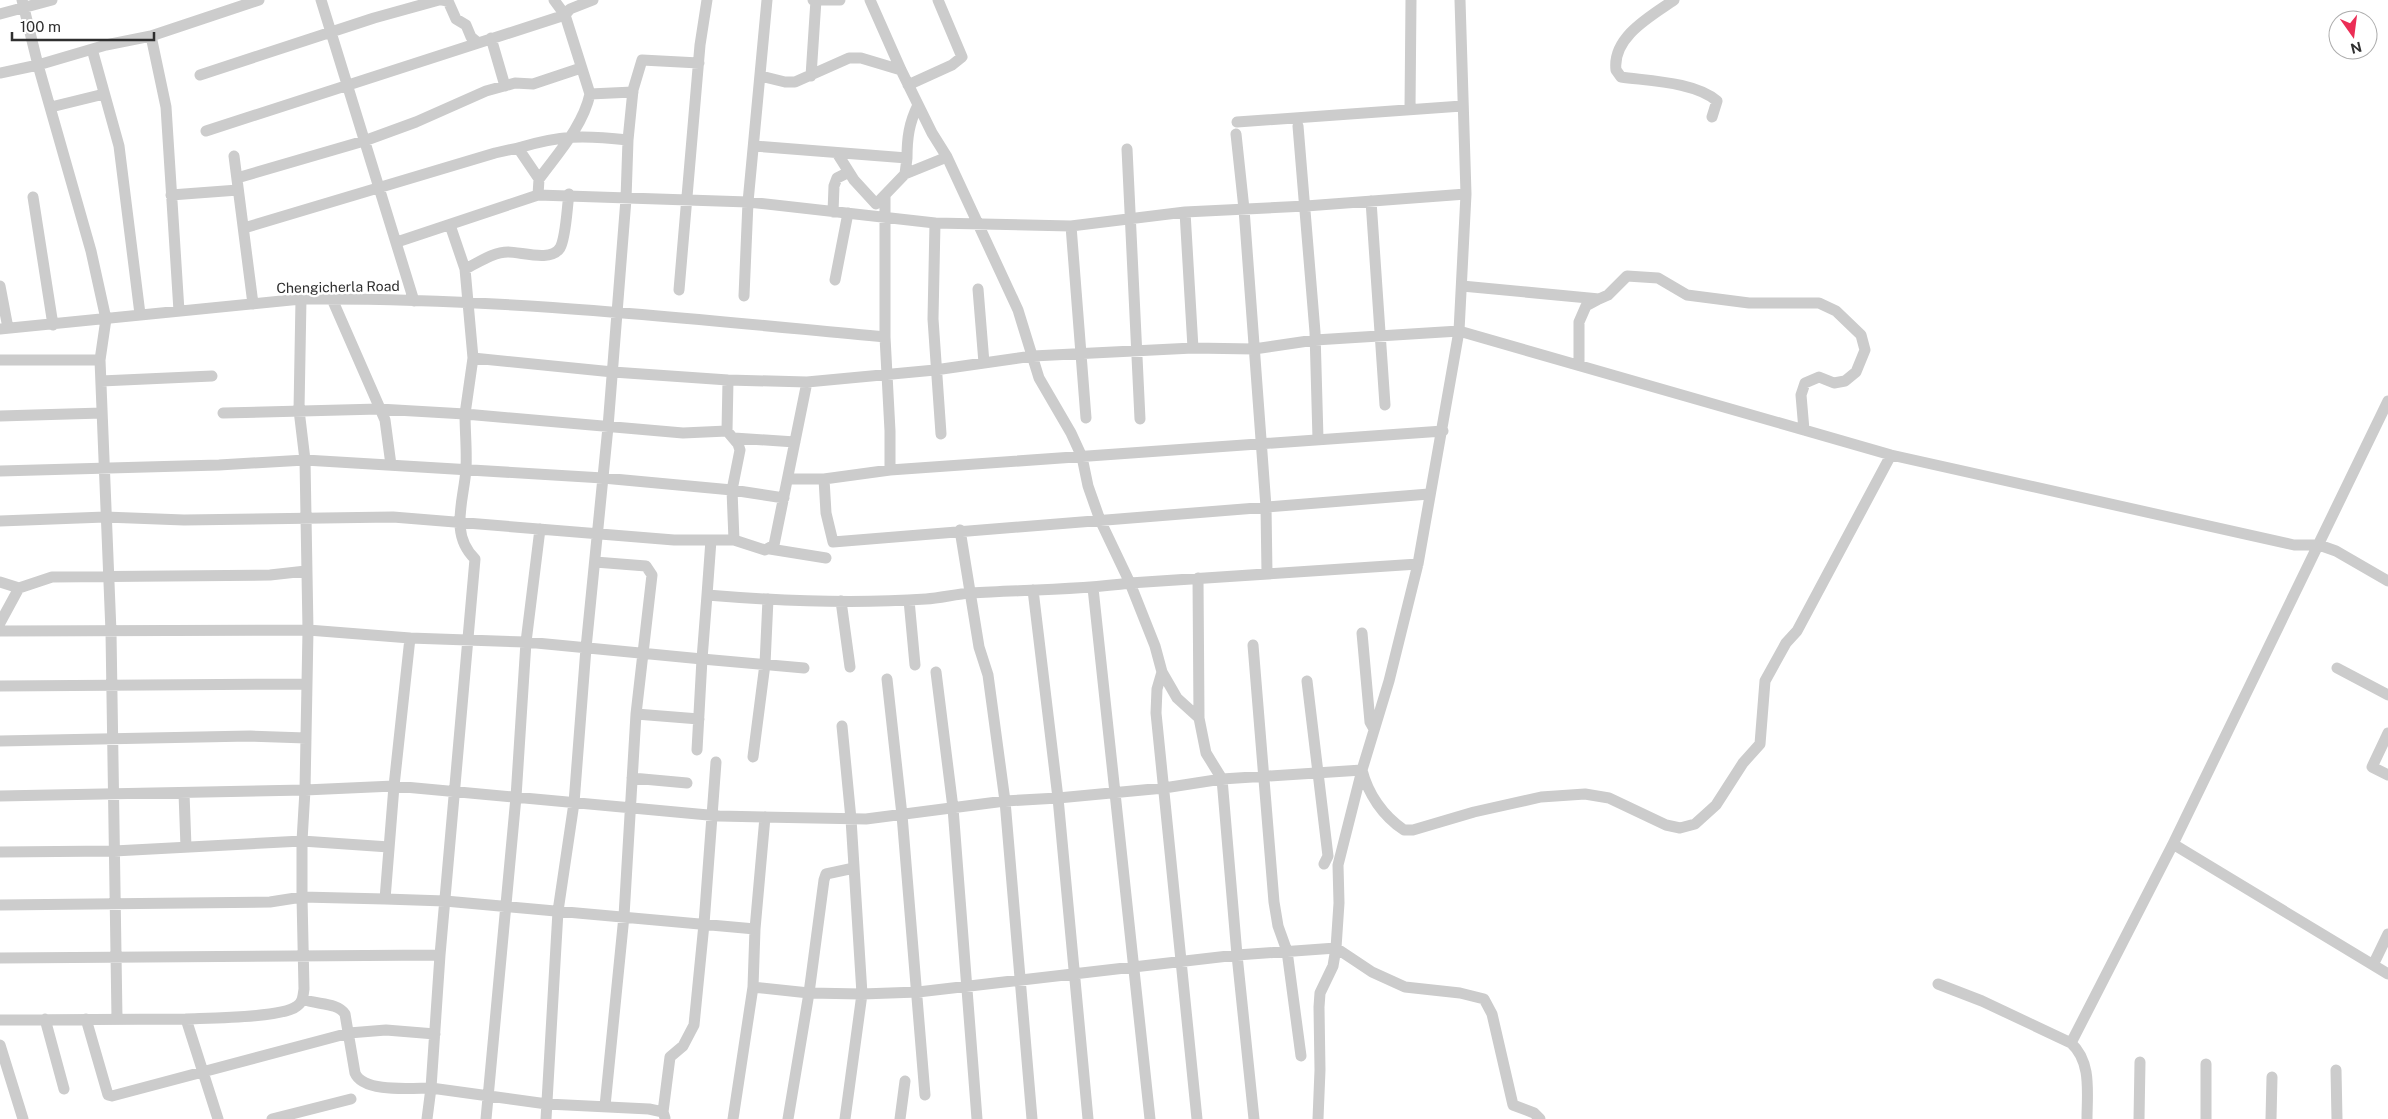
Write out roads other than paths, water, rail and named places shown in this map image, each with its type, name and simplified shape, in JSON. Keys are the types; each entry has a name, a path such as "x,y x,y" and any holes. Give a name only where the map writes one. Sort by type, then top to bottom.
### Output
{"street":[{"path":"0,14 23,4 52,0"},
{"path":"0,73 151,36 259,0"},
{"path":"321,0 346,87 380,188 414,301"},
{"path":"200,75 374,18 445,0 456,19 466,25 470,37 477,42"},
{"path":"538,195 539,179 570,136 587,106 590,94 564,15 554,0"},
{"path":"206,131 564,15 570,9 593,0"},
{"path":"679,290 699,63 707,0"},
{"path":"744,296 748,202 767,0"},
{"path":"811,76 814,0 840,0"},
{"path":"870,0 908,85 947,157 1018,310 1039,378 1072,433 1082,457 1088,486 1100,520 1130,583 1156,646 1162,672 1177,698 1199,718"},
{"path":"908,85 952,65 962,57 938,0"},
{"path":"1410,109 1412,0"},
{"path":"1318,1119 1320,994 1333,966 1336,948 1339,903 1338,865 1362,770 1389,681 1418,564 1429,494 1443,431 1459,331 1466,194 1460,0"},
{"path":"1674,0 1632,30 1622,44 1616,70 1621,77 1684,86 1712,97 1717,101 1712,117"},
{"path":"23,4 38,65 91,251 106,319 100,360 111,632 117,1018"},
{"path":"151,36 166,107 179,311"},
{"path":"491,38 505,86"},
{"path":"92,49 119,146 140,314"},
{"path":"761,76 786,82 795,82 849,58 861,58 901,70"},
{"path":"546,1119 558,911 574,803 586,648 613,372 626,199 628,140 633,92 642,60 699,63"},
{"path":"237,178 364,141 416,122 486,91 515,83 533,84 581,68"},
{"path":"590,94 633,92"},
{"path":"51,107 104,94"},
{"path":"905,174 910,121 918,105"},
{"path":"1237,122 1462,106"},
{"path":"1298,126 1306,206 1315,340 1318,439"},
{"path":"1236,134 1244,209 1266,507 1267,573"},
{"path":"244,228 545,139 588,135 628,140"},
{"path":"754,146 907,158"},
{"path":"518,148 539,179"},
{"path":"1127,149 1140,419"},
{"path":"837,153 849,172 876,204"},
{"path":"234,156 253,304"},
{"path":"865,215 905,174 947,157"},
{"path":"833,212 834,186 837,178 849,172"},
{"path":"171,195 238,190"},
{"path":"397,242 450,226 538,195 569,194 626,199 748,202 935,223 979,226 1071,226 1185,212 1306,206 1466,194"},
{"path":"465,268 500,253 541,255 552,254 558,250 563,243 569,194"},
{"path":"885,196 885,337 890,470"},
{"path":"33,197 53,325"},
{"path":"1370,201 1385,405"},
{"path":"1185,212 1193,348"},
{"path":"835,280 848,213"},
{"path":"935,223 933,319 935,370 941,434"},
{"path":"427,1119 475,559 466,550 459,522 466,469 465,414 473,358 465,268 450,226"},
{"path":"1071,226 1086,418"},
{"path":"1579,365 1579,322 1586,306 1608,295 1627,276 1644,276 1664,280 1687,295 1749,303 1819,303 1836,311 1861,334 1865,350 1856,372 1846,381 1834,383 1819,377 1805,383 1801,395 1804,430"},
{"path":"0,286 4,328"},
{"path":"1462,286 1599,299"},
{"path":"978,289 984,363"},
{"path":"0,1020 186,1019 278,1013 299,1006 303,999 302,841 305,790 308,630 305,460 299,410 301,299"},
{"name":"Chengicherla Road","path":"4,328 53,325 140,314 301,299 332,299 469,303 885,337"},
{"path":"332,299 379,409 386,420 391,465"},
{"path":"473,358 613,372 728,380 807,382 935,370 1033,356 1193,348 1254,349 1315,340 1459,331 1891,455 2294,545 2319,545 2336,551 2388,580"},
{"path":"0,360 100,360"},
{"path":"101,381 212,376"},
{"path":"728,380 731,434 738,444 740,458 732,490 734,540"},
{"path":"770,549 774,545 807,382"},
{"path":"2070,1043 2173,844 2388,401"},
{"path":"223,413 379,409 465,414 683,433 731,434 795,442"},
{"path":"0,416 102,413"},
{"path":"788,479 824,479 890,470 1082,457 1260,442 1443,431"},
{"path":"1362,770 1365,781 1376,803 1404,830 1412,830 1474,812 1541,797 1585,794 1609,798 1666,825 1680,828 1696,824 1716,805 1743,763 1760,744 1765,681 1786,643 1797,631 1891,455"},
{"path":"0,471 305,460 603,478 732,490 784,498"},
{"path":"824,479 826,513 832,542 960,530 1429,494"},
{"path":"0,521 105,517 184,520 393,517 674,540 734,540 765,550 770,549 826,558"},
{"path":"486,1119 516,797 526,642 540,529"},
{"path":"960,530 978,647 988,675 1005,800 1032,1119"},
{"path":"697,750 711,540"},
{"path":"595,562 646,566 651,571 652,579 636,714 624,916 605,1106"},
{"path":"707,595 841,601 909,600 969,594 1093,588 1130,583 1418,564"},
{"path":"0,582 19,588 52,577 270,576 306,571"},
{"path":"1198,578 1199,718 1206,753 1222,779 1237,955 1254,1119"},
{"path":"0,623 19,588"},
{"path":"1093,588 1150,1119"},
{"path":"1034,590 1058,798 1073,975 1088,1119"},
{"path":"753,757 765,664 768,599"},
{"path":"909,600 914,664"},
{"path":"841,601 850,667"},
{"path":"0,631 308,630 410,638 526,642 804,668"},
{"path":"1362,633 1370,722 1374,729"},
{"path":"385,899 394,786 410,638"},
{"path":"1253,645 1274,902 1278,926 1287,951 1300,1056"},
{"path":"2337,668 2388,695"},
{"path":"936,672 953,808 977,1119"},
{"path":"1162,672 1156,701 1197,1119"},
{"path":"887,678 902,815 925,1095"},
{"path":"1308,681 1328,856 1324,864"},
{"path":"0,686 307,684"},
{"path":"636,714 699,719"},
{"path":"842,726 851,819 862,994 845,1119"},
{"path":"2388,733 2372,767 2388,775"},
{"path":"0,741 250,736 306,738"},
{"path":"303,999 312,1003 338,1007 343,1010 347,1016 355,1073 357,1079 363,1084 431,1088 547,1104 649,1109 664,1116 670,1057 682,1046 694,1025 704,924 716,762"},
{"path":"0,796 305,790 394,786 713,815 851,819 902,815 1005,800 1058,798 1164,788 1222,779 1263,778 1362,770"},
{"path":"632,778 687,783"},
{"path":"184,793 186,848"},
{"path":"733,1119 753,987 754,929 765,817"},
{"path":"0,852 114,851 302,841 389,847"},
{"path":"2173,844 2380,969"},
{"path":"788,1119 826,874 854,868"},
{"path":"0,905 270,902 302,898 385,899 445,901 754,929"},
{"path":"2380,969 2388,934"},
{"path":"753,987 809,993 918,992 1237,955 1336,948 1372,972 1404,987 1460,993 1484,999 1492,1014 1513,1105 1534,1113 1540,1119"},
{"path":"2380,969 2388,951"},
{"path":"0,958 440,955"},
{"path":"1938,984 1982,1000 2070,1043 2082,1054 2086,1070 2088,1119"},
{"path":"46,1019 64,1089"},
{"path":"86,1019 110,1096 349,1034 386,1030 435,1034"},
{"path":"186,1019 218,1119"},
{"path":"0,1045 23,1119"},
{"path":"2139,1119 2140,1062"},
{"path":"2206,1064 2206,1119"},
{"path":"2336,1070 2336,1119"},
{"path":"2271,1119 2272,1077"},
{"path":"900,1119 905,1080"},
{"path":"272,1119 351,1098"}]}
